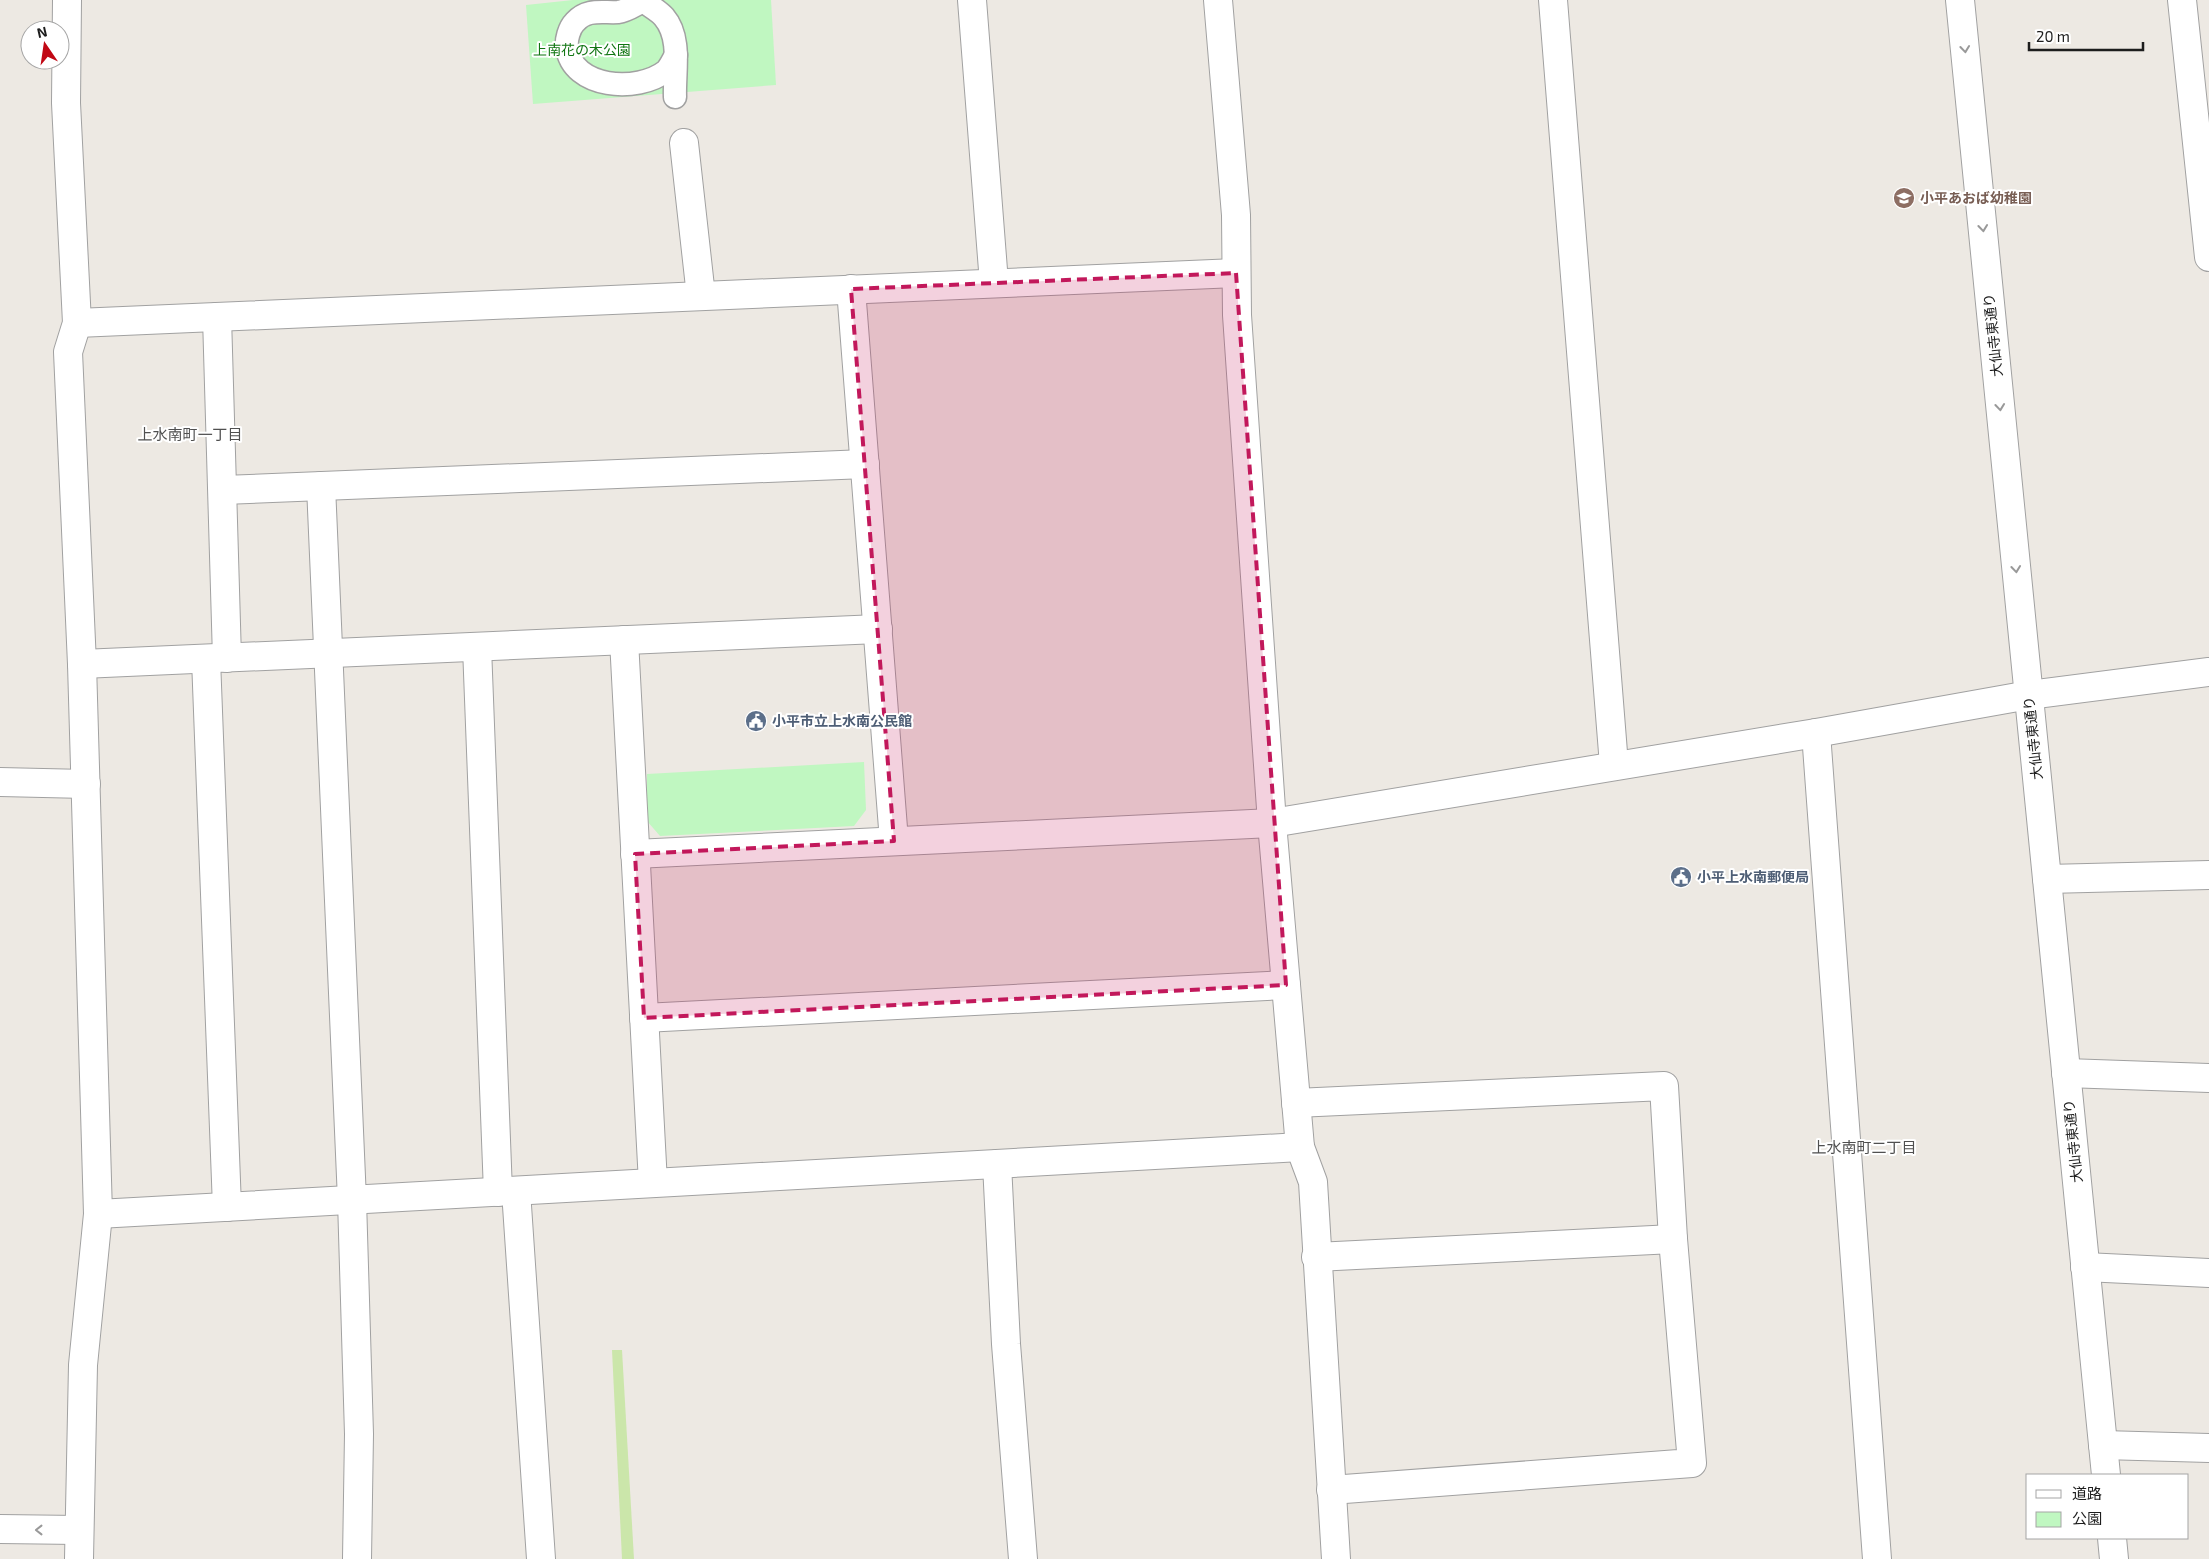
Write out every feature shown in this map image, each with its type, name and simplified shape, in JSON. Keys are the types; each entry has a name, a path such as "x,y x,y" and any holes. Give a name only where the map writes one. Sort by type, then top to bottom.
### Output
{"street":[{"path":"67,0 66,103 77,323 68,352 82,664 98,1214 83,1365 78,1530 79,1559"},
{"path":"675,97 676,54 673,32 664,17 643,0 618,12 607,10 588,13 574,22 566,40 568,57 576,70 593,79 615,84 631,84 651,79 667,70 676,54"},
{"path":"972,0 994,283"},
{"path":"1218,0 1236,215 1237,325 1272,823 1300,1147 1313,1182 1316,1256 1336,1559"},
{"path":"1553,0 1614,765"},
{"name":"大仙寺東通り","path":"1960,0 2106,1474"},
{"path":"2182,0 2209,257"},
{"path":"684,143 701,296"},
{"path":"77,323 1236,273"},
{"path":"851,289 894,841"},
{"path":"217,316 223,490 216,658 227,1207"},
{"path":"223,490 865,464"},
{"path":"320,486 352,1200 359,1434 357,1559"},
{"path":"82,664 878,629"},
{"path":"624,640 653,1183"},
{"path":"477,647 507,1191 541,1559"},
{"path":"635,854 1272,823 1816,733 2029,695 2209,672"},
{"path":"1816,733 1877,1559"},
{"path":"0,782 86,784"},
{"path":"2047,879 2209,875"},
{"path":"644,1018 1286,985"},
{"path":"2066,1073 2209,1078"},
{"path":"1296,1103 1664,1086 1673,1239 1692,1463 1331,1490"},
{"path":"98,1214 1300,1147"},
{"path":"996,1164 1006,1344 1023,1559"},
{"path":"1316,1256 1673,1239"},
{"path":"2085,1267 2209,1273"},
{"path":"2103,1445 2209,1448"},
{"path":"0,1530 78,1530"},
{"path":"2112,1539 2114,1559"}],"highlighted area":[{"path":"1236,273 1286,985 644,1018 635,854 894,841 851,289"}],"green space":[{"name":"上南花の木公園","path":"573,0 771,0 776,85 533,104 526,5"},
{"path":"864,762 866,810 854,826 660,836 647,821 647,774"},
{"path":"612,1350 622,1350 634,1559 622,1559"}],"place":[{"name":"小平あおば幼稚園","path":"1904,198"},
{"name":"小平市立上水南公民館","path":"756,721"},
{"name":"小平上水南郵便局","path":"1681,877"}],"district":[{"name":"上水南町一丁目","path":"190,435"},
{"name":"上水南町二丁目","path":"1864,1148"}]}
